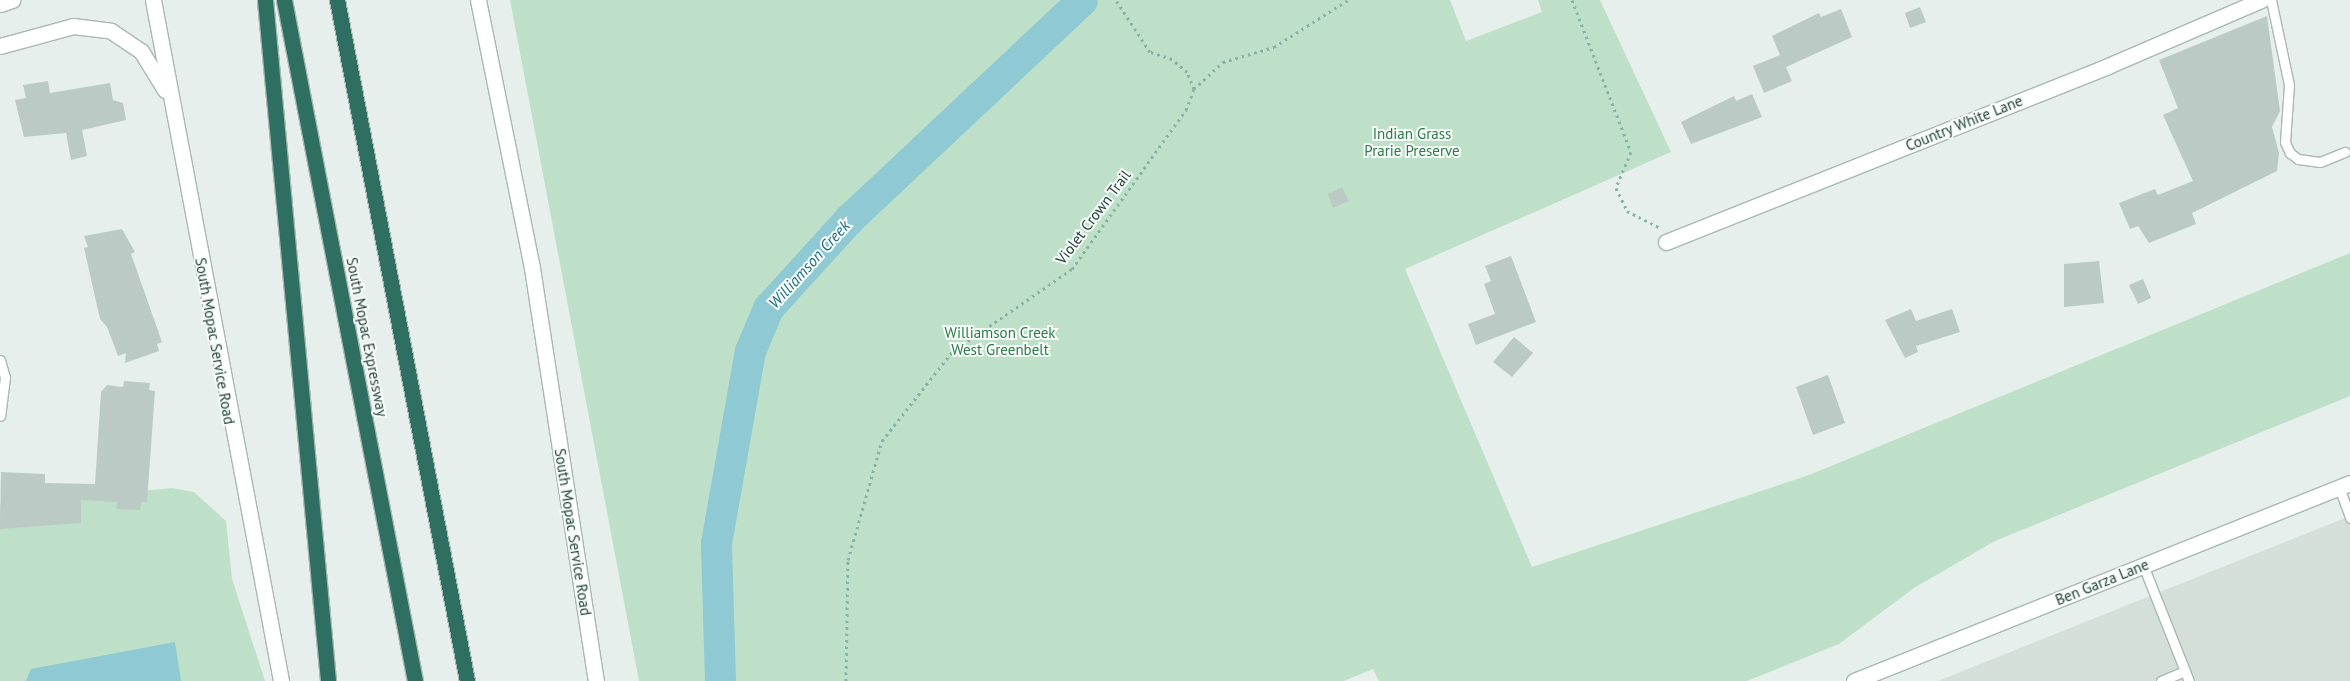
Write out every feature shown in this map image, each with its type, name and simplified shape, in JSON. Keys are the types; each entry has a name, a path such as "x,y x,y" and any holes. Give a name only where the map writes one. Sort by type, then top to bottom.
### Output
{"highway":[{"path":"265,0 328,681"},
{"name":"South Mopac Expressway","path":"284,0 415,681"},
{"path":"337,0 467,681"}],"street":[{"path":"0,4 12,0"},
{"name":"South Mopac Service Road","path":"153,0 281,681"},
{"name":"South Mopac Service Road","path":"478,0 532,268 596,681"},
{"name":"Country White Lane","path":"1671,240 2108,66 2261,0"},
{"path":"0,46 73,26 111,31 141,51 172,102"},
{"name":"Ben Garza Lane","path":"1854,681 1879,676 2143,565 2344,485"}],"lane":[{"path":"2271,0 2289,85 2285,142 2290,153 2298,159 2320,162 2346,152"},
{"path":"0,360 4,377 0,416"},
{"path":"2344,485 2350,518"},
{"path":"2143,565 2189,681"},
{"path":"2161,681 2184,671"}],"path":[{"path":"1116,0 1150,52 1172,59 1187,72 1194,89 1223,62 1274,47 1348,0"},
{"path":"1572,0 1631,152 1616,188 1627,210 1671,240"},
{"name":"Violet Crown Trail","path":"846,681 848,560 882,441 952,352 1072,269 1185,114 1194,89"}],"shaded area":[{"path":"2350,516 2350,681 1938,681"}],"green space":[{"name":"Williamson Creek West Greenbelt","path":"510,0 1450,0 1466,41 1542,12 1538,0 1600,0 1671,152 1405,269 1532,567 1809,475 2350,253 2350,396 1995,541 1914,588 1839,644 1747,681 1379,681 1373,669 1344,681 639,681"},
{"path":"172,488 194,492 226,521 232,579 265,681 0,681 0,505"}],"water":[{"path":"175,642 181,681 26,681 31,669"}],"building":[{"path":"1920,7 1926,22 1910,28 1905,13"},
{"path":"1841,9 1852,37 1786,67 1792,81 1764,93 1753,66 1780,55 1772,36 1819,13 1821,17"},
{"path":"2267,16 2280,111 2272,127 2279,153 2277,171 2192,213 2196,224 2149,243 2138,226 2130,229 2119,203 2155,189 2158,195 2193,181 2163,115 2178,108 2159,60"},
{"path":"48,81 50,93 110,83 113,100 123,103 126,120 82,130 87,156 71,160 66,133 24,137 15,100 26,98 23,85"},
{"path":"1752,94 1762,117 1691,144 1681,122 1734,96 1736,101"},
{"path":"1342,187 1349,201 1333,208 1328,194"},
{"path":"122,229 135,252 131,254 162,342 157,344 159,351 125,363 126,353 118,356 107,327 100,319 84,248 88,247 84,236"},
{"path":"1511,256 1536,322 1476,345 1468,324 1495,314 1484,284 1491,281 1485,266"},
{"path":"2099,261 2104,303 2064,307 2064,264"},
{"path":"2143,279 2151,298 2138,304 2129,285"},
{"path":"1911,309 1916,321 1952,309 1960,332 1916,346 1918,352 1905,358 1885,320"},
{"path":"1514,337 1533,353 1512,377 1493,362"},
{"path":"1828,375 1845,423 1813,435 1796,387"},
{"path":"124,381 150,383 149,390 155,391 147,502 141,502 140,510 116,509 117,502 81,500 81,523 0,529 1,472 45,474 45,483 95,484 101,392 107,385 123,387"}],"waterway":[{"name":"Williamson Creek","path":"720,681 716,543 750,351 768,308 850,218 1082,0"}],"park label":[{"name":"Indian Grass Prarie Preserve","path":"1412,142"}]}
